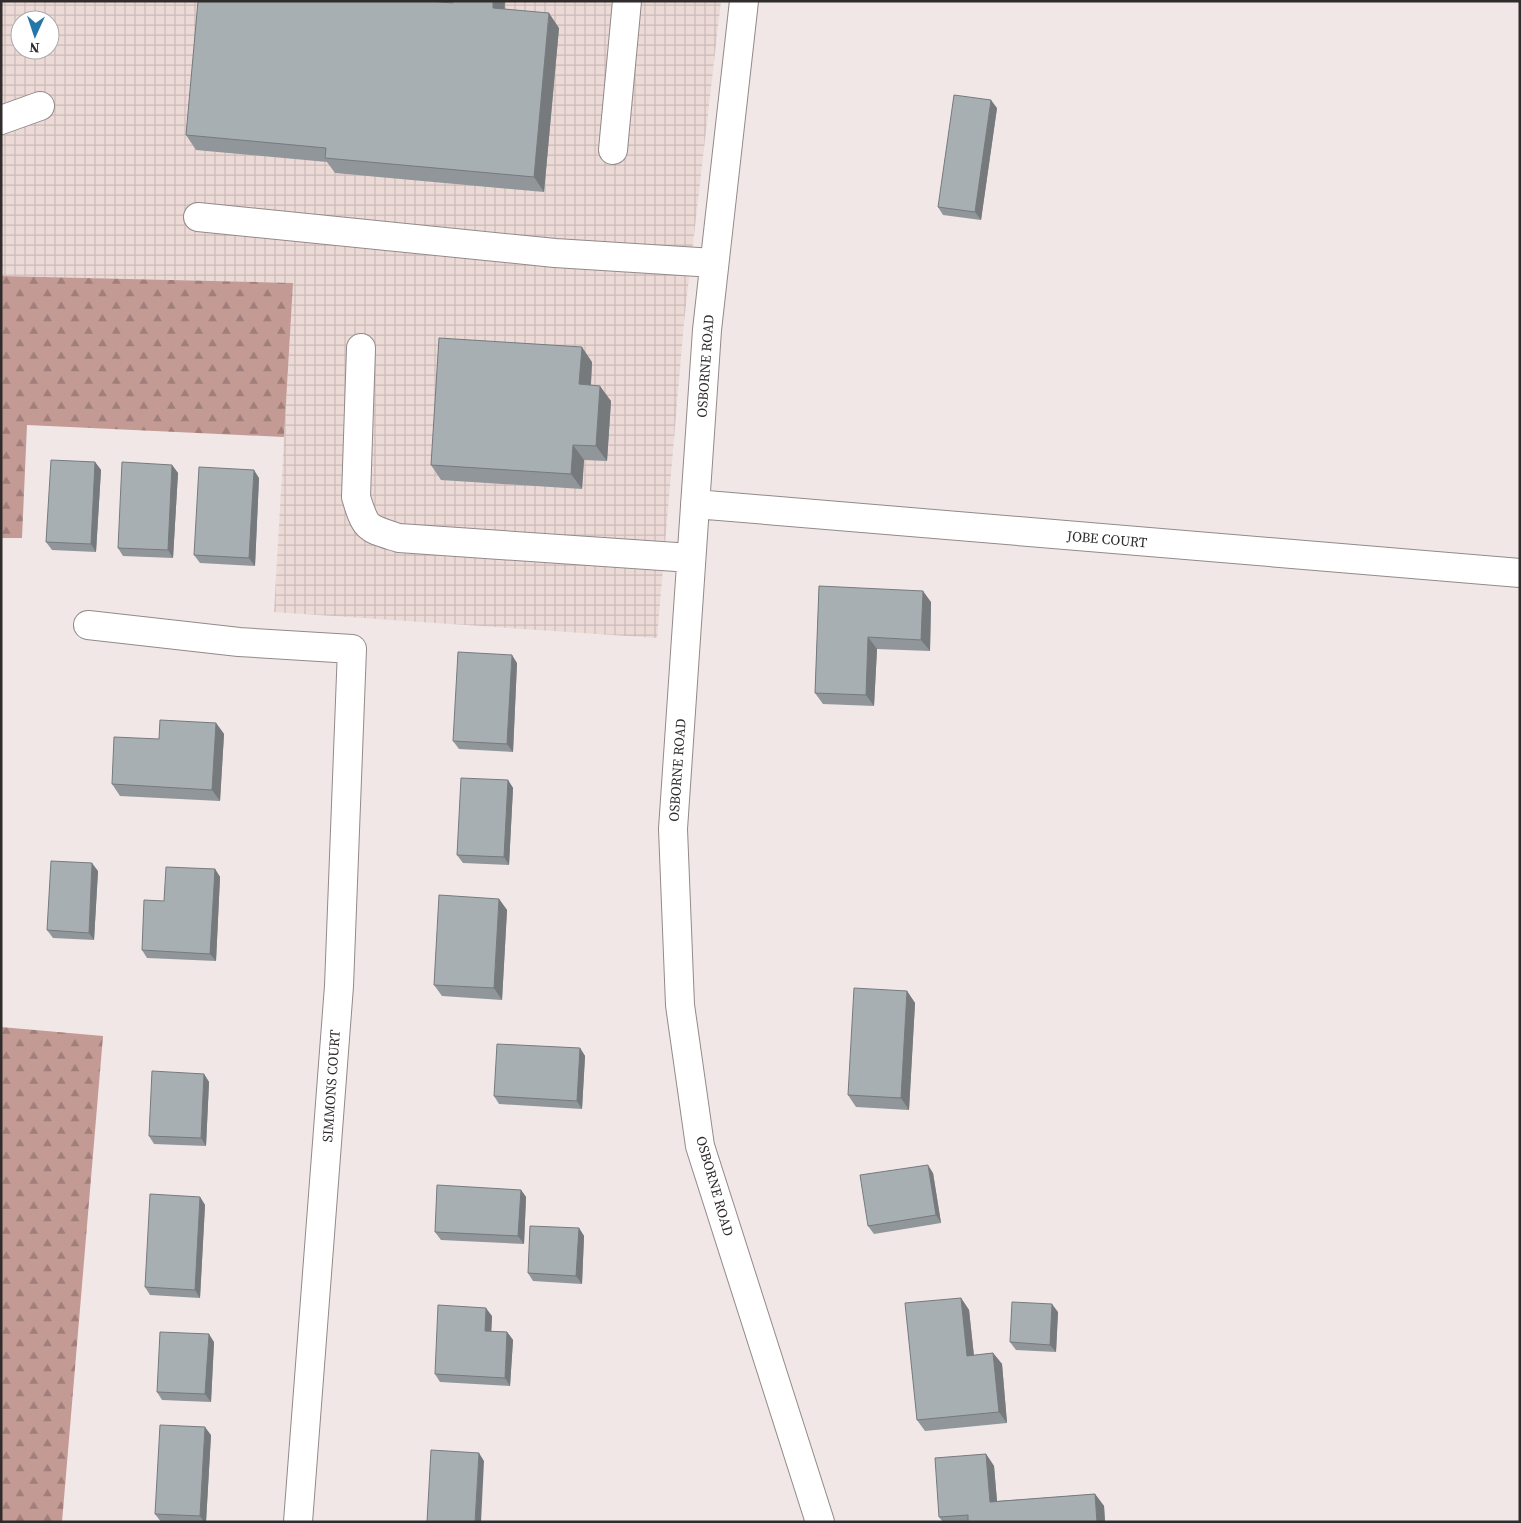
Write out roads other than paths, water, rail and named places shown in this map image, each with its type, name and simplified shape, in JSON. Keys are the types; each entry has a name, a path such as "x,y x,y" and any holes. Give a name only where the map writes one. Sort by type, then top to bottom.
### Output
{"street":[{"path":"614,150 627,1"},
{"name":"OSBORNE ROAD","path":"744,1 707,330 673,829 680,1005 700,1146 820,1522"},
{"path":"1,120 40,106"},
{"path":"198,217 555,253 714,263"},
{"path":"361,348 356,497 362,518 371,530 399,538 691,558"},
{"name":"JOBE COURT","path":"695,504 1520,573"},
{"name":"SIMMONS COURT","path":"88,625 239,642 352,649 338,986 298,1522"}]}
